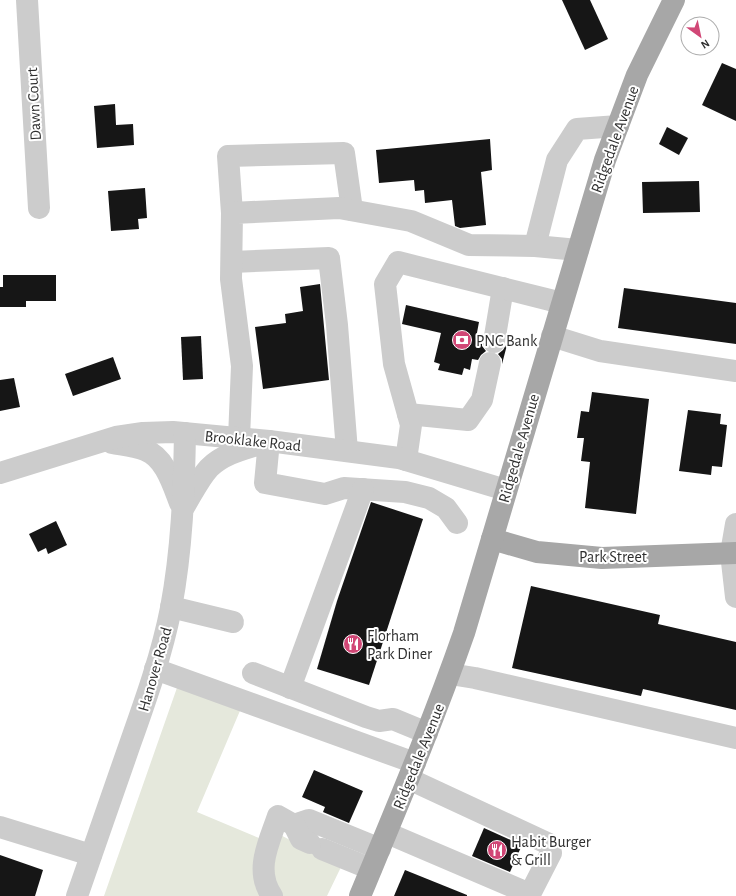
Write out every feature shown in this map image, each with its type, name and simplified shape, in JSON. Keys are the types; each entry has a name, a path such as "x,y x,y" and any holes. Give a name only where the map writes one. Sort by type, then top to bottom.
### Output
{"main road":[{"name":"Ridgedale Avenue","path":"360,896 412,771 450,674 492,538 604,160 637,75 674,0"},
{"name":"Park Street","path":"492,538 537,552 595,558 733,553"}],"street":[{"name":"Dawn Court","path":"28,0 39,208"},
{"path":"535,246 557,160 577,129 618,126"},
{"path":"239,438 242,366 231,279 232,213 228,156 344,153 352,210"},
{"path":"232,213 339,208 411,222 469,245 535,246 578,250"},
{"path":"232,262 329,258 337,325 347,451"},
{"path":"406,460 411,425 394,364 385,284 398,262 562,303"},
{"path":"408,414 468,420 482,400 503,288"},
{"path":"552,336 600,351 736,371"},
{"name":"Brooklake Road","path":"0,473 101,441 142,433 184,433 269,441 406,460 506,490"},
{"name":"Hanover Road","path":"77,896 156,669 171,607 179,559 183,508 184,433"},
{"path":"101,441 146,450 154,454 167,472 183,508"},
{"path":"183,508 204,474 216,462 230,454 269,441 265,483 325,494 344,488 405,492 429,498 446,508 457,523"},
{"path":"290,688 362,489"},
{"path":"736,524 733,553 736,597"},
{"path":"171,607 233,622"},
{"path":"156,669 412,771 549,844 551,853 530,894 383,841 309,820 286,820"},
{"path":"253,673 379,721 393,719 427,733"},
{"path":"450,674 475,678 736,738"},
{"path":"286,820 301,839 371,869"},
{"path":"272,896 267,888 263,875 263,863 286,820"},
{"path":"0,827 91,855"}],"shaded area":[{"path":"179,682 242,706 197,812 259,838 273,831 341,867 327,896 104,896"}],"building":[{"path":"562,0 590,0 608,39 585,50"},
{"path":"722,63 736,69 736,121 702,105"},
{"path":"115,104 116,125 133,124 134,145 97,148 94,106"},
{"path":"667,127 688,138 679,155 659,144"},
{"path":"490,139 492,170 481,172 486,225 460,228 455,226 452,200 425,203 424,190 415,191 414,180 379,183 376,150"},
{"path":"699,181 700,212 643,213 642,182"},
{"path":"145,188 147,218 138,219 139,229 111,231 108,191"},
{"path":"3,275 56,275 56,301 26,301 26,307 0,307 0,287 3,287"},
{"path":"320,284 329,380 263,389 255,327 286,323 285,314 303,311 300,287"},
{"path":"624,288 736,303 736,344 618,328"},
{"name":"PNC Bank","path":"406,305 479,322 476,338 482,340 482,346 486,351 478,360 472,359 470,370 464,368 462,375 438,370 440,364 434,362 441,333 402,324"},
{"path":"201,336 203,379 183,380 181,337"},
{"path":"506,345 502,364 502,359 498,354"},
{"path":"113,357 121,379 73,396 65,374"},
{"path":"14,378 20,407 0,411 0,380"},
{"path":"592,392 649,399 636,514 585,508 590,462 581,461 584,438 577,438 581,411 589,412"},
{"path":"688,410 721,414 720,424 727,425 722,467 712,466 711,475 679,471"},
{"path":"371,502 423,519 369,685 317,669 337,601"},
{"path":"56,521 67,545 48,554 46,548 38,552 29,534"},
{"path":"531,586 660,615 658,624 736,642 736,710 643,689 641,696 512,668"},
{"path":"314,770 363,791 349,823 323,812 325,807 302,797"},
{"name":"Habit Burger & Grill","path":"484,828 522,845 510,872 472,856"},
{"path":"0,855 43,870 35,896 0,896"},
{"path":"405,870 467,895 467,896 394,896"}],"place":[{"name":"PNC Bank","path":"462,340"},
{"name":"Florham Park Diner","path":"353,644"},
{"name":"Habit Burger & Grill","path":"497,850"}]}
